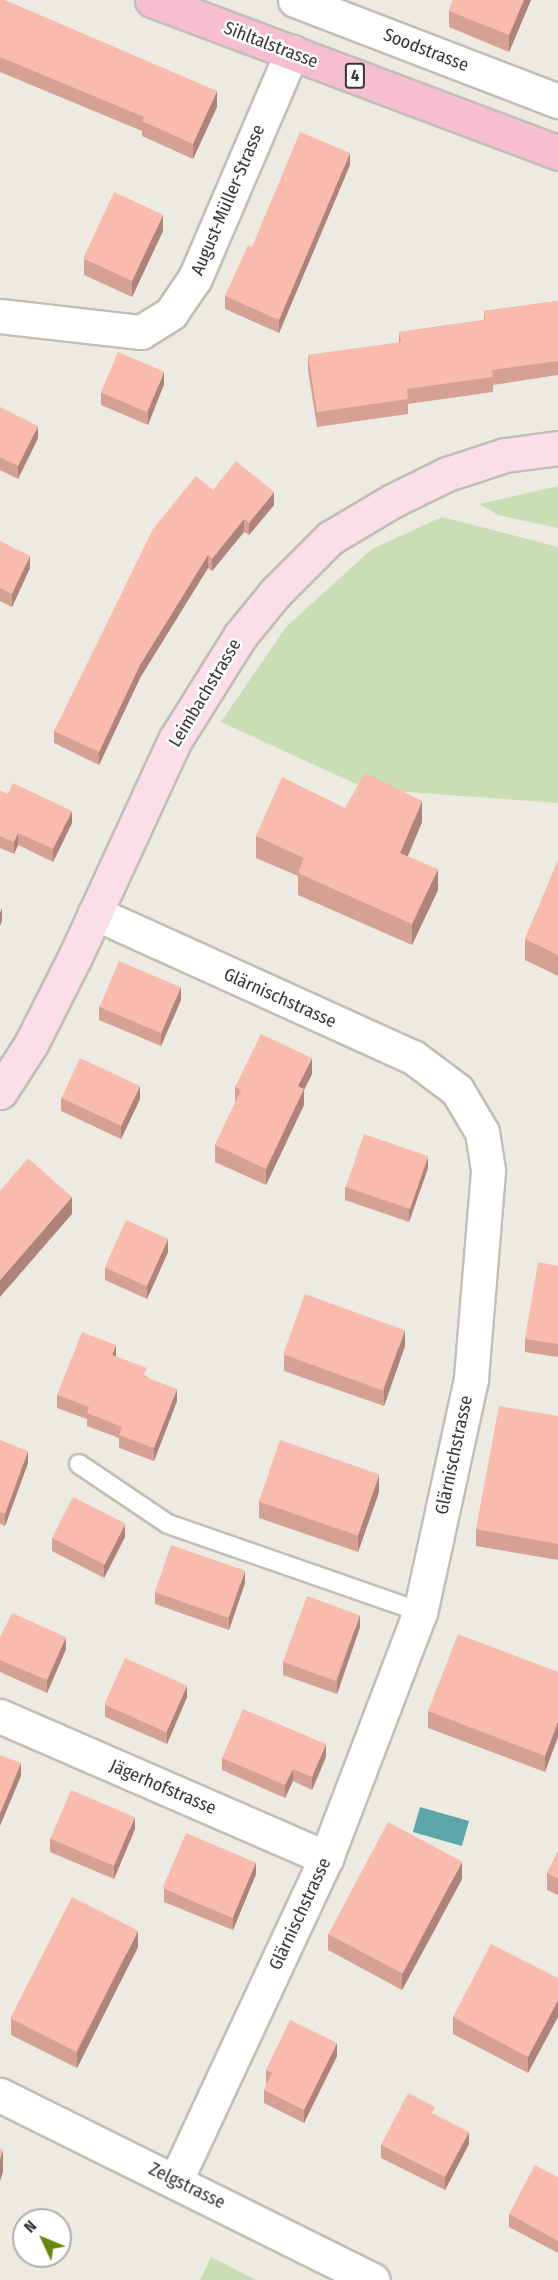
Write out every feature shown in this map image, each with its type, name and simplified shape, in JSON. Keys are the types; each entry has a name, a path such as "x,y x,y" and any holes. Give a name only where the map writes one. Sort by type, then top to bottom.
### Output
{"main road":[{"name":"Sihltalstrasse","path":"152,0 558,153"}],"street":[{"name":"Soodstrasse","path":"295,0 558,101"},
{"name":"August-Müller-Strasse","path":"0,316 141,332 171,313 195,278 292,52"},
{"name":"Leimbachstrasse","path":"0,1092 31,1044 175,740 240,636 305,560 330,538 447,474 505,455 558,448"},
{"name":"Glärnischstrasse","path":"95,913 413,1058 458,1090 482,1132 488,1171 471,1379 420,1612 326,1858 176,2180"},
{"name":"Jägerhofstrasse","path":"0,1716 326,1858"},
{"name":"Zelgstrasse","path":"0,2095 176,2180 373,2280"}],"lane":[{"path":"79,1464 168,1524 420,1612"}],"green space":[{"path":"558,486 558,528 498,515 479,504"},
{"path":"442,517 558,547 558,803 367,789 221,722 286,627 372,549"},
{"path":"211,2257 256,2280 200,2280"}],"water":[{"path":"420,1807 469,1821 462,1846 413,1832"}],"building":[{"path":"0,0 5,0 217,91 193,144 142,121 144,117 0,57"},
{"path":"453,0 524,0 509,35 449,11"},
{"path":"300,132 350,153 279,320 225,296 248,245 252,247"},
{"path":"114,192 163,215 132,281 83,258"},
{"path":"558,301 558,361 492,370 493,377 407,389 408,399 317,412 308,355 401,342 399,332 485,320 484,311"},
{"path":"118,352 164,372 147,412 101,393"},
{"path":"0,407 38,426 18,466 0,457"},
{"path":"236,461 274,492 249,523 244,519 212,559 208,555 140,665 99,752 54,731 153,529 196,476 213,490"},
{"path":"0,541 30,556 12,594 0,588"},
{"path":"365,773 422,801 400,853 438,869 412,924 298,873 304,858 256,836 282,777 345,808"},
{"path":"13,783 72,811 53,849 18,833 14,842 0,836 0,791 8,794"},
{"path":"558,861 558,955 525,939"},
{"path":"119,961 181,987 161,1033 99,1007"},
{"path":"261,1034 312,1058 298,1086 304,1089 266,1169 215,1145 241,1090 235,1087"},
{"path":"80,1058 140,1086 121,1126 61,1098"},
{"path":"364,1134 428,1156 410,1209 346,1187"},
{"path":"28,1158 72,1197 0,1280 0,1191"},
{"path":"126,1220 168,1239 147,1286 105,1268"},
{"path":"538,1262 558,1266 558,1344 525,1339"},
{"path":"305,1294 405,1330 383,1390 283,1354"},
{"path":"82,1332 116,1345 112,1355 147,1368 143,1376 177,1389 154,1448 119,1435 122,1427 87,1413 89,1407 57,1395"},
{"path":"499,1406 558,1416 558,1544 476,1529"},
{"path":"0,1440 28,1451 5,1514 0,1512"},
{"path":"280,1440 379,1474 358,1536 259,1501"},
{"path":"73,1497 126,1524 105,1565 52,1538"},
{"path":"171,1545 245,1570 228,1618 155,1592"},
{"path":"307,1596 360,1615 336,1681 283,1662"},
{"path":"12,1613 66,1637 47,1680 0,1660 0,1637"},
{"path":"458,1634 558,1672 558,1721 545,1756 428,1711"},
{"path":"125,1658 187,1686 166,1732 104,1705"},
{"path":"243,1709 326,1744 312,1777 293,1769 285,1785 222,1758"},
{"path":"0,1755 21,1763 0,1813"},
{"path":"71,1790 135,1817 114,1866 50,1839"},
{"path":"388,1822 462,1861 403,1974 328,1934"},
{"path":"186,1833 256,1863 233,1918 163,1888"},
{"path":"558,1852 558,1879 547,1873"},
{"path":"72,1897 138,1931 76,2052 10,2018"},
{"path":"491,1944 558,1978 558,2000 528,2057 453,2017"},
{"path":"290,2020 337,2043 304,2110 264,2090 272,2073 266,2070"},
{"path":"408,2093 435,2107 432,2113 469,2132 445,2177 381,2145"},
{"path":"535,2165 558,2177 558,2241 509,2214"}]}
